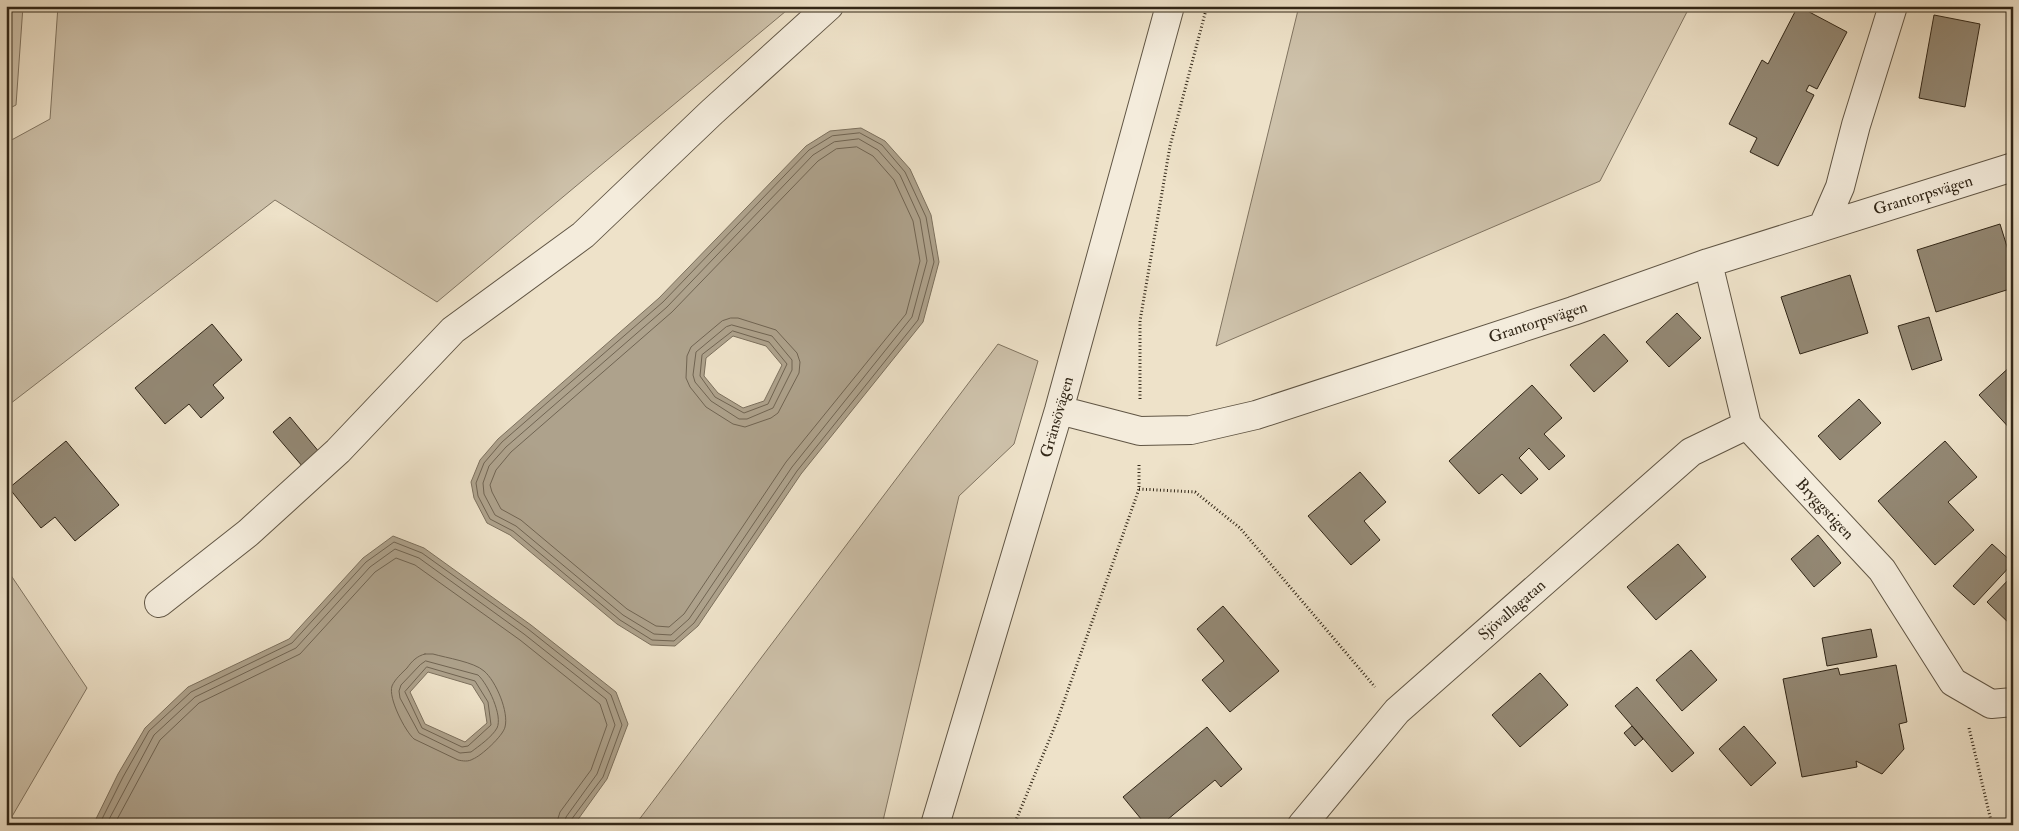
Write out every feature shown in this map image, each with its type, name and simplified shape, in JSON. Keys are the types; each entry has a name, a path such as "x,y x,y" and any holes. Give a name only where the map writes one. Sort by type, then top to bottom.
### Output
{"street":[{"path":"160,603 248,533 338,452 453,330 583,235 712,112 830,6"},
{"name":"Gränsövägen","path":"935,825 1059,410 1170,6"},
{"path":"1823,226 1840,188 1856,125 1893,6"},
{"name":"Grantorpsvägen","path":"1059,410 1140,431 1191,430 1256,415 1573,311 1708,263 2013,167"},
{"name":"Bryggstigen","path":"1708,263 1747,425 1882,570 1953,682 1991,704 2013,702"},
{"name":"Sjövallagatan","path":"1302,825 1396,712 1691,452 1747,425"}],"path":[{"path":"1139,489 1194,492 1240,528 1396,712"},
{"path":"1980,698 1968,727 1992,825"}],"shaded area":[{"path":"6,6 23,6 16,105 6,110"},
{"path":"58,6 792,6 437,302 275,200 6,407 6,143 50,119"},
{"path":"1299,6 1690,6 1600,181 1216,346"},
{"path":"998,344 1038,361 1014,444 959,496 882,825 635,825"},
{"path":"6,568 87,688 7,825 6,825"}],"water":[{"path":"861,128 885,141 910,169 931,215 939,262 923,322 801,474 698,626 675,646 651,645 617,624 510,535 487,523 474,498 471,482 480,460 498,439 659,298 806,146 830,131","holes":["733,336 766,346 782,365 764,401 743,408 718,393 704,376 706,358"]},
{"path":"393,536 424,548 531,625 616,692 628,724 607,779 574,825 93,825 118,774 145,728 188,687 289,639 363,558","holes":["428,672 472,685 484,704 487,723 465,742 425,724 410,692"]}],"building":[{"path":"1798,6 1847,32 1817,89 1809,85 1806,91 1814,95 1778,166 1750,152 1757,138 1729,124 1762,60 1768,64"},
{"path":"1934,15 1980,24 1965,107 1919,98"},
{"path":"2000,224 2013,266 2013,288 1936,312 1917,250"},
{"path":"1850,275 1868,333 1800,354 1781,297"},
{"path":"1677,313 1701,338 1669,367 1646,342"},
{"path":"1929,317 1942,360 1912,370 1898,326"},
{"path":"212,324 242,360 213,385 224,398 201,418 189,404 165,424 135,388"},
{"path":"1604,334 1628,361 1594,392 1570,365"},
{"path":"2013,364 2013,432 1979,395"},
{"path":"1532,385 1562,418 1544,434 1565,456 1549,470 1529,448 1519,458 1538,479 1521,494 1502,474 1479,494 1449,461"},
{"path":"1859,399 1881,423 1840,460 1818,436"},
{"path":"290,417 320,453 303,467 273,432"},
{"path":"66,441 119,505 75,541 55,517 41,528 9,488"},
{"path":"1945,441 1977,477 1948,502 1974,530 1935,565 1878,501"},
{"path":"1360,472 1386,502 1364,521 1380,540 1351,565 1308,516"},
{"path":"1818,535 1841,563 1814,587 1791,559"},
{"path":"1678,544 1706,577 1656,620 1627,587"},
{"path":"1992,544 2013,563 1974,605 1953,586"},
{"path":"2013,575 2013,627 1987,602"},
{"path":"1223,606 1279,671 1230,712 1202,680 1224,661 1197,629"},
{"path":"1871,629 1877,657 1827,666 1822,638"},
{"path":"1691,650 1717,680 1682,711 1656,680"},
{"path":"1896,665 1907,722 1899,724 1904,749 1882,774 1856,761 1857,767 1802,777 1783,679 1838,668 1840,675"},
{"path":"1540,673 1568,705 1520,747 1492,715"},
{"path":"1637,687 1694,753 1672,772 1615,706"},
{"path":"1632,726 1643,739 1635,746 1624,733"},
{"path":"1744,726 1776,763 1751,786 1719,749"},
{"path":"1207,727 1242,769 1221,787 1215,780 1161,825 1146,825 1123,797"}]}
